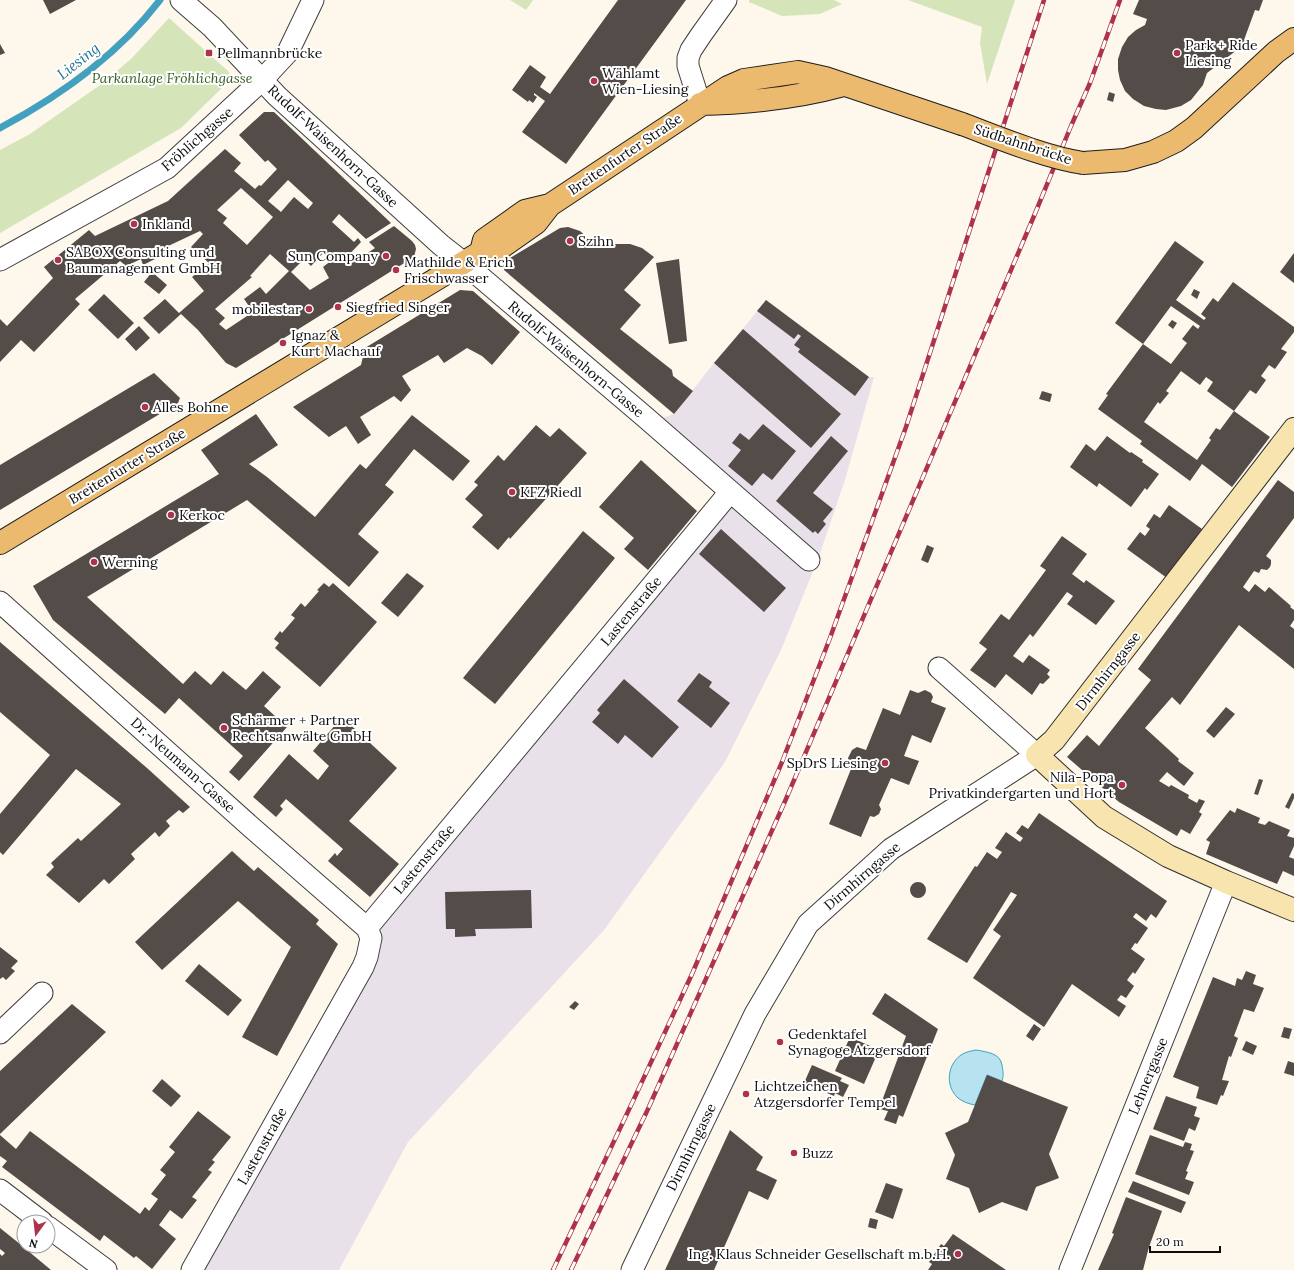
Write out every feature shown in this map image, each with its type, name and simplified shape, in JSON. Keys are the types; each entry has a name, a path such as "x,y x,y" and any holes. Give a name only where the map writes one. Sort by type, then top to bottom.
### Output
{"main road":[{"name":"Südbahnbrücke","path":"700,104 735,103 814,92 844,85 1069,161 1083,163 1125,160 1153,152 1176,141 1194,128 1276,52 1294,39"},
{"name":"Breitenfurter Straße","path":"0,543 473,257 484,240 525,211 550,205 700,104"}],"street":[{"name":"Rudolf-Waisenhorn-Gasse","path":"181,0 207,23 277,96 441,245 473,257 645,417 809,560"},
{"name":"Fröhlichgasse","path":"0,260 167,168 262,80 288,52 313,0"},
{"path":"700,104 688,66 688,58 700,35 726,0"},
{"name":"Dirmhirngasse","path":"632,1270 755,1014 808,924 891,848 1037,755 1054,740 1294,429"},
{"name":"Lastenstraße","path":"192,1270 363,967 371,938 367,928 730,492"},
{"name":"Dr.-Neumann-Gasse","path":"0,602 251,827 367,928"},
{"path":"939,668 1104,817 1168,856 1294,910"},
{"name":"Lehnergasse","path":"1070,1270 1226,882"},
{"path":"0,1033 42,993"},
{"path":"0,1190 32,1214"},
{"path":"56,1233 106,1270"}],"shaded area":[{"path":"766,300 869,377 874,377 845,480 818,559 781,650 725,762 604,930 408,1142 339,1270 192,1270 363,967 373,925 730,493 651,422 674,414"}],"green space":[{"path":"510,0 533,0 526,10"},
{"path":"749,0 834,0 842,4 820,14 782,16 749,2"},
{"path":"908,0 1015,0 987,84 980,43 982,27"},
{"name":"Parkanlage Fröhlichgasse","path":"169,18 229,72 230,78 228,82 181,128 0,233 0,150 30,134 103,83 132,58"}],"water":[{"path":"976,1050 992,1054 999,1058 1002,1065 1003,1075 1002,1081 987,1075 975,1105 966,1103 958,1098 951,1088 949,1076 950,1070 956,1059 964,1053"}],"building":[{"path":"43,0 76,0 50,14"},
{"name":"Wählamt Wien-Liesing","path":"618,0 686,0 566,164 522,132 545,101 534,93 537,97 533,103 529,100 528,102 512,90 530,65 546,77 540,87 550,94"},
{"name":"Park + Ride Liesing","path":"1139,0 1263,0 1259,11 1255,10 1244,40 1246,43 1207,73 1203,85 1191,100 1181,106 1166,110 1144,106 1133,99 1125,91 1120,80 1118,59 1122,47 1128,37 1145,25 1147,19 1133,14"},
{"path":"0,44 5,53 0,55"},
{"path":"1109,92 1115,94 1113,102 1107,100"},
{"path":"264,112 274,112 391,223 366,239 339,214 332,222 354,242 358,238 361,242 344,260 347,263 364,252 366,254 375,248 369,242 394,226 415,245 416,249 414,257 236,368 226,363 198,330 181,314 159,334 143,318 165,299 179,313 204,291 192,277 209,263 191,247 203,234 200,231 164,248 167,253 143,265 141,259 126,266 120,261 75,299 80,304 34,352 21,340 0,362 0,319 7,326 53,278 44,267 89,230 95,236 168,201 225,149 241,163 234,171 255,189 259,185 261,186 277,169 268,160 265,162 239,135","holes":["288,180 313,203 308,209 294,197 281,212 268,201","241,188 273,217 247,245 223,223 227,218 217,210","324,252 332,260 323,267 329,278 310,290 291,272 304,259 311,266","270,254 289,271 266,294 260,287 244,299 253,312 226,330 219,324 225,318 215,309 252,277 250,276"]},
{"path":"568,227 580,231 599,248 611,244 630,244 642,248 654,257 624,290 641,305 620,329 672,370 673,376 693,391 674,414 504,270 505,261 560,228"},
{"path":"1175,241 1204,262 1176,300 1204,320 1206,318 1201,314 1213,298 1218,302 1233,282 1294,327 1294,332 1281,349 1287,352 1275,369 1269,365 1261,376 1266,380 1256,394 1250,390 1234,411 1270,437 1232,487 1202,464 1190,481 1140,444 1142,441 1098,409 1108,395 1106,394 1143,344 1115,323","holes":["1171,306 1200,326 1198,329 1193,325 1182,339 1187,343 1171,364 1143,344","1181,371 1200,385 1206,377 1213,382 1207,391 1234,411 1220,430 1216,428 1209,438 1211,440 1197,460 1144,422 1158,402 1160,404 1169,393 1166,391"]},
{"path":"1294,253 1294,283 1280,272"},
{"path":"679,259 687,341 669,344 656,263"},
{"path":"152,272 167,285 159,294 144,282"},
{"path":"1194,289 1200,292 1197,299 1191,295"},
{"path":"460,290 473,291 520,332 492,365 482,356 467,348 444,363 438,355 402,376 411,390 401,402 394,396 360,417 371,435 358,444 346,426 329,437 293,407 361,365 365,348"},
{"path":"104,294 134,323 118,339 88,310"},
{"path":"766,300 869,377 855,396 798,352 800,349 794,345 801,336 798,334 794,339 757,311"},
{"path":"1172,320 1177,323 1173,329 1168,325"},
{"path":"139,326 150,338 136,351 125,339"},
{"path":"743,329 841,414 811,448 714,363"},
{"path":"154,373 180,398 178,403 0,510 0,465"},
{"path":"1042,391 1052,394 1050,402 1039,399"},
{"path":"256,414 278,445 249,464 315,517 360,464 366,469 412,415 470,461 453,481 414,449 385,485 394,492 358,534 379,552 349,587 247,500 87,597 183,684 195,671 211,685 223,671 246,690 263,671 281,687 264,706 287,727 239,781 229,772 243,756 179,698 165,714 53,620 33,586 219,474 201,450"},
{"path":"763,424 796,451 772,480 763,473 752,486 728,466 741,450 732,443 740,433 749,440"},
{"name":"KFZ Riedl","path":"536,425 550,437 559,428 587,453 510,539 509,537 498,550 472,527 483,515 465,499 478,485 474,482 498,455 504,461"},
{"path":"831,436 848,451 813,493 833,509 823,521 826,524 818,534 815,531 813,533 776,501"},
{"path":"1107,436 1130,453 1131,452 1143,460 1142,462 1159,474 1147,490 1145,488 1131,507 1099,483 1097,487 1070,467 1086,444 1095,451"},
{"path":"641,460 697,511 648,570 624,549 634,538 599,507"},
{"path":"1278,480 1294,492 1294,518 1266,556 1271,560 1270,567 1267,570 1261,569 1259,573 1254,571 1243,587 1249,592 1255,584 1265,592 1269,587 1294,610 1294,620 1290,626 1294,629 1294,669 1239,625 1180,705 1172,697 1145,728 1179,759 1178,761 1194,773 1184,786 1167,772 1159,781 1169,787 1171,785 1189,795 1188,798 1197,803 1199,799 1205,801 1199,812 1202,814 1190,834 1181,829 1177,836 1119,802 1067,757 1087,735 1099,746 1151,680 1138,669"},
{"path":"1169,505 1202,529 1167,578 1127,549 1140,532 1145,536 1150,529 1146,526 1154,514 1160,518"},
{"path":"721,529 786,588 764,612 699,554"},
{"path":"583,531 615,558 495,704 463,678"},
{"path":"1062,536 1087,554 1072,574 1084,583 1086,580 1115,601 1096,625 1067,604 1073,596 1067,592 1033,637 1030,634 1013,656 1023,663 1029,655 1050,670 1047,674 1050,677 1043,684 1040,683 1032,695 1006,674 995,688 970,670 987,649 979,643 1001,614 1009,620 1046,570 1040,566"},
{"path":"927,545 934,548 928,563 921,560"},
{"path":"407,573 424,586 398,617 381,603"},
{"path":"324,583 329,587 333,583 377,622 320,687 275,648 279,643 274,639 280,631 282,633 295,618 291,615 301,603 305,607"},
{"path":"0,642 147,768 190,807 183,813 179,810 166,821 170,826 159,837 155,832 131,854 135,859 109,884 104,879 79,903 46,875 54,867 51,863 78,838 81,841 121,804 76,769 3,855 0,852 0,814 50,755 0,712"},
{"path":"699,673 712,682 709,687 730,703 711,728 677,701"},
{"path":"624,679 679,727 652,758 625,735 618,744 592,722 600,713 597,710"},
{"name":"SpDrS Liesing","path":"910,690 918,693 925,690 931,693 933,697 931,702 946,708 931,743 912,735 904,756 919,761 909,785 891,778 879,805 881,809 879,814 874,817 870,816 861,837 829,824 853,764 849,762 848,758 852,750 857,747 866,750 883,708 900,715"},
{"path":"1226,707 1235,714 1214,738 1206,731"},
{"path":"342,717 397,768 349,821 399,864 370,897 328,861 335,853 337,856 343,849 286,799 280,806 283,809 276,817 253,797 289,754 318,780 329,766 313,751"},
{"path":"1259,779 1263,780 1258,795 1254,794"},
{"path":"1292,793 1294,794 1294,798 1289,809 1285,807"},
{"path":"1237,808 1260,818 1258,823 1265,825 1269,821 1290,830 1287,836 1294,838 1294,846 1289,857 1294,859 1294,876 1283,871 1277,884 1206,854 1210,842 1206,840 1230,810 1235,813"},
{"path":"1039,813 1167,901 1156,918 1151,914 1146,921 1136,913 1133,917 1148,928 1137,944 1135,943 1131,949 1145,959 1135,974 1133,972 1127,980 1134,986 1126,998 1121,995 1117,1000 1126,1006 1119,1017 1072,984 1044,1027 973,978 1001,936 993,930 1017,895 1011,892 967,963 927,939 975,866 977,867 987,852 997,859 1002,852 995,848 1006,832 1020,842 1023,838 1016,833 1022,825 1028,829"},
{"path":"232,851 254,871 258,867 319,920 316,924 338,944 277,1056 242,1037 291,947 238,901 162,970 135,942"},
{"path":"918,882 925,887 926,890 921,897 918,898 911,893 910,890 915,883"},
{"path":"531,890 532,928 475,929 476,936 455,937 455,929 446,929 445,892"},
{"path":"0,947 18,961 11,968 15,971 6,980 3,977 0,979"},
{"path":"199,964 242,1000 228,1016 185,981"},
{"path":"1246,971 1256,975 1253,984 1264,988 1254,1012 1244,1009 1234,1036 1238,1038 1231,1057 1229,1056 1222,1080 1229,1081 1223,1096 1221,1095 1217,1105 1196,1098 1199,1087 1173,1077 1213,977 1235,986 1237,978 1242,980"},
{"path":"885,993 938,1029 903,1117 899,1115 896,1124 884,1120 888,1111 879,1109 906,1036 872,1014"},
{"path":"575,1001 579,1004 574,1010 569,1007"},
{"path":"72,1004 106,1032 0,1134 0,1071"},
{"path":"1034,1024 1041,1029 1033,1041 1026,1036"},
{"path":"1284,1027 1292,1029 1289,1039 1281,1037"},
{"path":"850,1037 879,1050 864,1084 835,1071"},
{"path":"1246,1041 1257,1046 1253,1055 1242,1050"},
{"path":"1288,1061 1294,1063 1294,1076 1284,1073"},
{"path":"812,1065 842,1078 840,1081 849,1085 843,1097 835,1093 834,1096 804,1083"},
{"path":"987,1075 1068,1107 1049,1154 1059,1178 1036,1187 1027,1211 1002,1202 979,1213 969,1188 946,1179 955,1155 945,1133 968,1122"},
{"path":"162,1079 181,1096 171,1107 152,1091"},
{"path":"1166,1096 1197,1107 1194,1116 1200,1118 1195,1131 1189,1128 1184,1141 1153,1129"},
{"path":"198,1111 231,1137 212,1160 215,1162 208,1170 212,1172 192,1197 197,1200 182,1219 170,1210 159,1225 176,1239 152,1269 136,1256 134,1258 104,1235 100,1241 2,1167 7,1161 0,1156 0,1135 16,1149 30,1131 140,1214 145,1207 149,1211 158,1199 151,1194 166,1175 160,1170 175,1152 169,1147"},
{"path":"730,1130 763,1157 756,1170 777,1180 768,1200 749,1191 714,1270 665,1270"},
{"path":"1150,1135 1183,1147 1185,1142 1192,1144 1190,1150 1194,1151 1186,1171 1188,1172 1185,1179 1194,1182 1189,1195 1135,1174"},
{"path":"1133,1181 1186,1202 1181,1213 1128,1192"},
{"path":"886,1183 903,1189 893,1219 875,1212"},
{"path":"1126,1197 1162,1211 1149,1247 1143,1270 1098,1270 1114,1234 1112,1233"},
{"path":"870,1218 878,1220 876,1229 868,1227"},
{"path":"0,1228 16,1241 16,1254 32,1254 51,1270 0,1270 0,1254 2,1256 5,1253 0,1249"},
{"name":"Ing. Klaus Schneider Gesellschaft m.b.H.","path":"953,1234 1006,1270 928,1270 932,1264 929,1262 941,1244 944,1246"}],"waterway":[{"name":"Liesing","path":"0,128 22,116 87,73 126,39 160,0"}],"railway":[{"path":"553,1270 692,974 782,762 830,638 906,427 1044,0"},
{"path":"571,1270 648,1109 786,799 1090,83 1120,0"}],"place":[{"name":"Pellmannbrücke","path":"209,53"},
{"name":"Park + Ride Liesing","path":"1177,53"},
{"name":"Wählamt Wien-Liesing","path":"594,81"},
{"name":"Inkland","path":"134,224"},
{"name":"Szihn","path":"570,241"},
{"name":"Sun Company","path":"386,256"},
{"name":"SABOX Consulting und Baumanagement GmbH","path":"58,260"},
{"name":"Mathilde & Erich Frischwasser","path":"396,270"},
{"name":"Siegfried Singer","path":"338,307"},
{"name":"mobilestar","path":"309,309"},
{"name":"Ignaz & Kurt Machauf","path":"283,343"},
{"name":"Alles Bohne","path":"145,407"},
{"name":"KFZ Riedl","path":"512,492"},
{"name":"Kerkoc","path":"171,515"},
{"name":"Werning","path":"94,562"},
{"name":"Schärmer + Partner Rechtsanwälte GmbH","path":"224,728"},
{"name":"SpDrS Liesing","path":"885,763"},
{"name":"Nila-Popa Privatkindergarten und Hort","path":"1122,785"},
{"name":"Gedenktafel Synagoge Atzgersdorf","path":"780,1042"},
{"name":"Lichtzeichen Atzgersdorfer Tempel","path":"746,1094"},
{"name":"Buzz","path":"794,1153"},
{"name":"Ing. Klaus Schneider Gesellschaft m.b.H.","path":"958,1254"}]}
